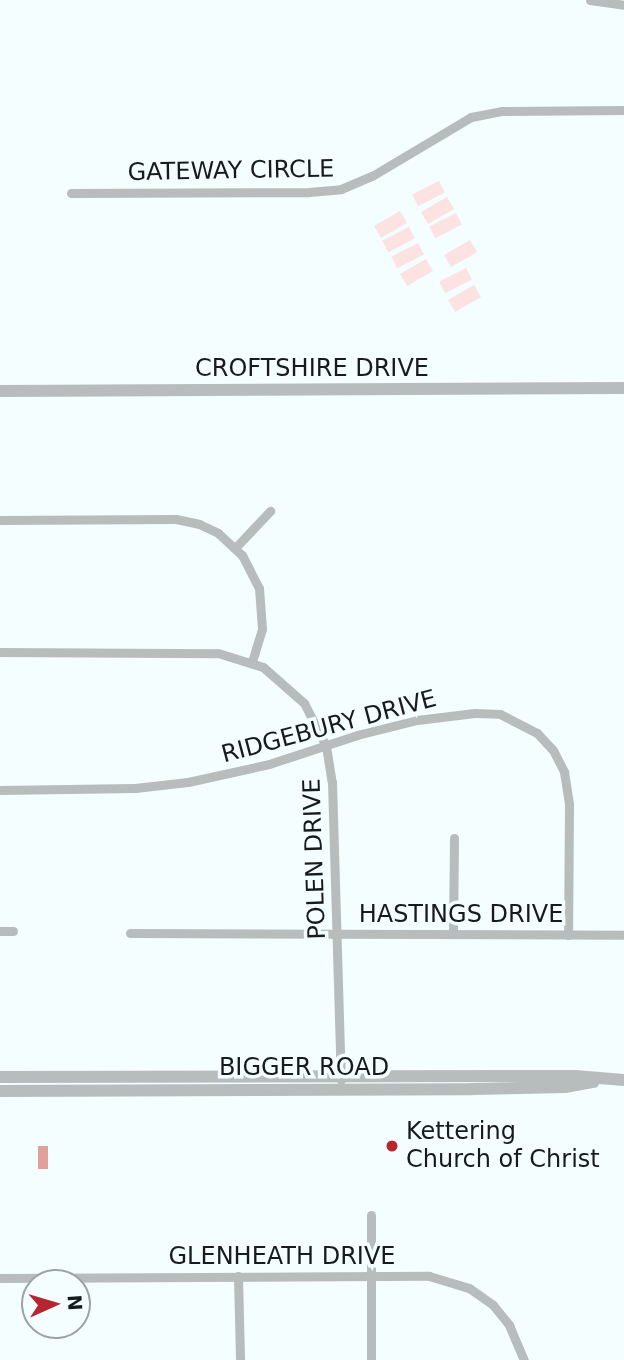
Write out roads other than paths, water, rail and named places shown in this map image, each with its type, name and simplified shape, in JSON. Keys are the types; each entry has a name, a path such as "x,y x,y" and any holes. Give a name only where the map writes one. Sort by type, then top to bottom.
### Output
{"street":[{"path":"590,0 624,5"},
{"name":"GATEWAY CIRCLE","path":"71,193 299,192 341,189 372,176 471,117 502,111 624,110"},
{"name":"CROFTSHIRE DRIVE","path":"0,391 624,388"},
{"path":"236,547 270,511"},
{"path":"0,520 176,519 199,524 236,547 255,577 262,603 262,629 252,662"},
{"name":"POLEN DRIVE","path":"0,652 203,651 252,662 276,676 304,703 326,746 332,782 341,1082"},
{"name":"RIDGEBURY DRIVE","path":"0,790 169,785 235,773 402,723 475,713 511,718 537,733 553,750 567,780 568,935"},
{"path":"453,934 454,838"},
{"path":"0,930 13,931"},
{"name":"HASTINGS DRIVE","path":"130,933 624,935"},
{"name":"BIGGER ROAD","path":"0,1077 565,1087 624,1080"},
{"name":"BIGGER ROAD","path":"0,1091 341,1082"},
{"path":"371,1215 371,1360"},
{"path":"238,1276 240,1360"},
{"name":"GLENHEATH DRIVE","path":"0,1278 429,1276 469,1288 501,1314 517,1340 524,1360"}],"place":[{"name":"Kettering Church of Christ","path":"392,1146"}]}
